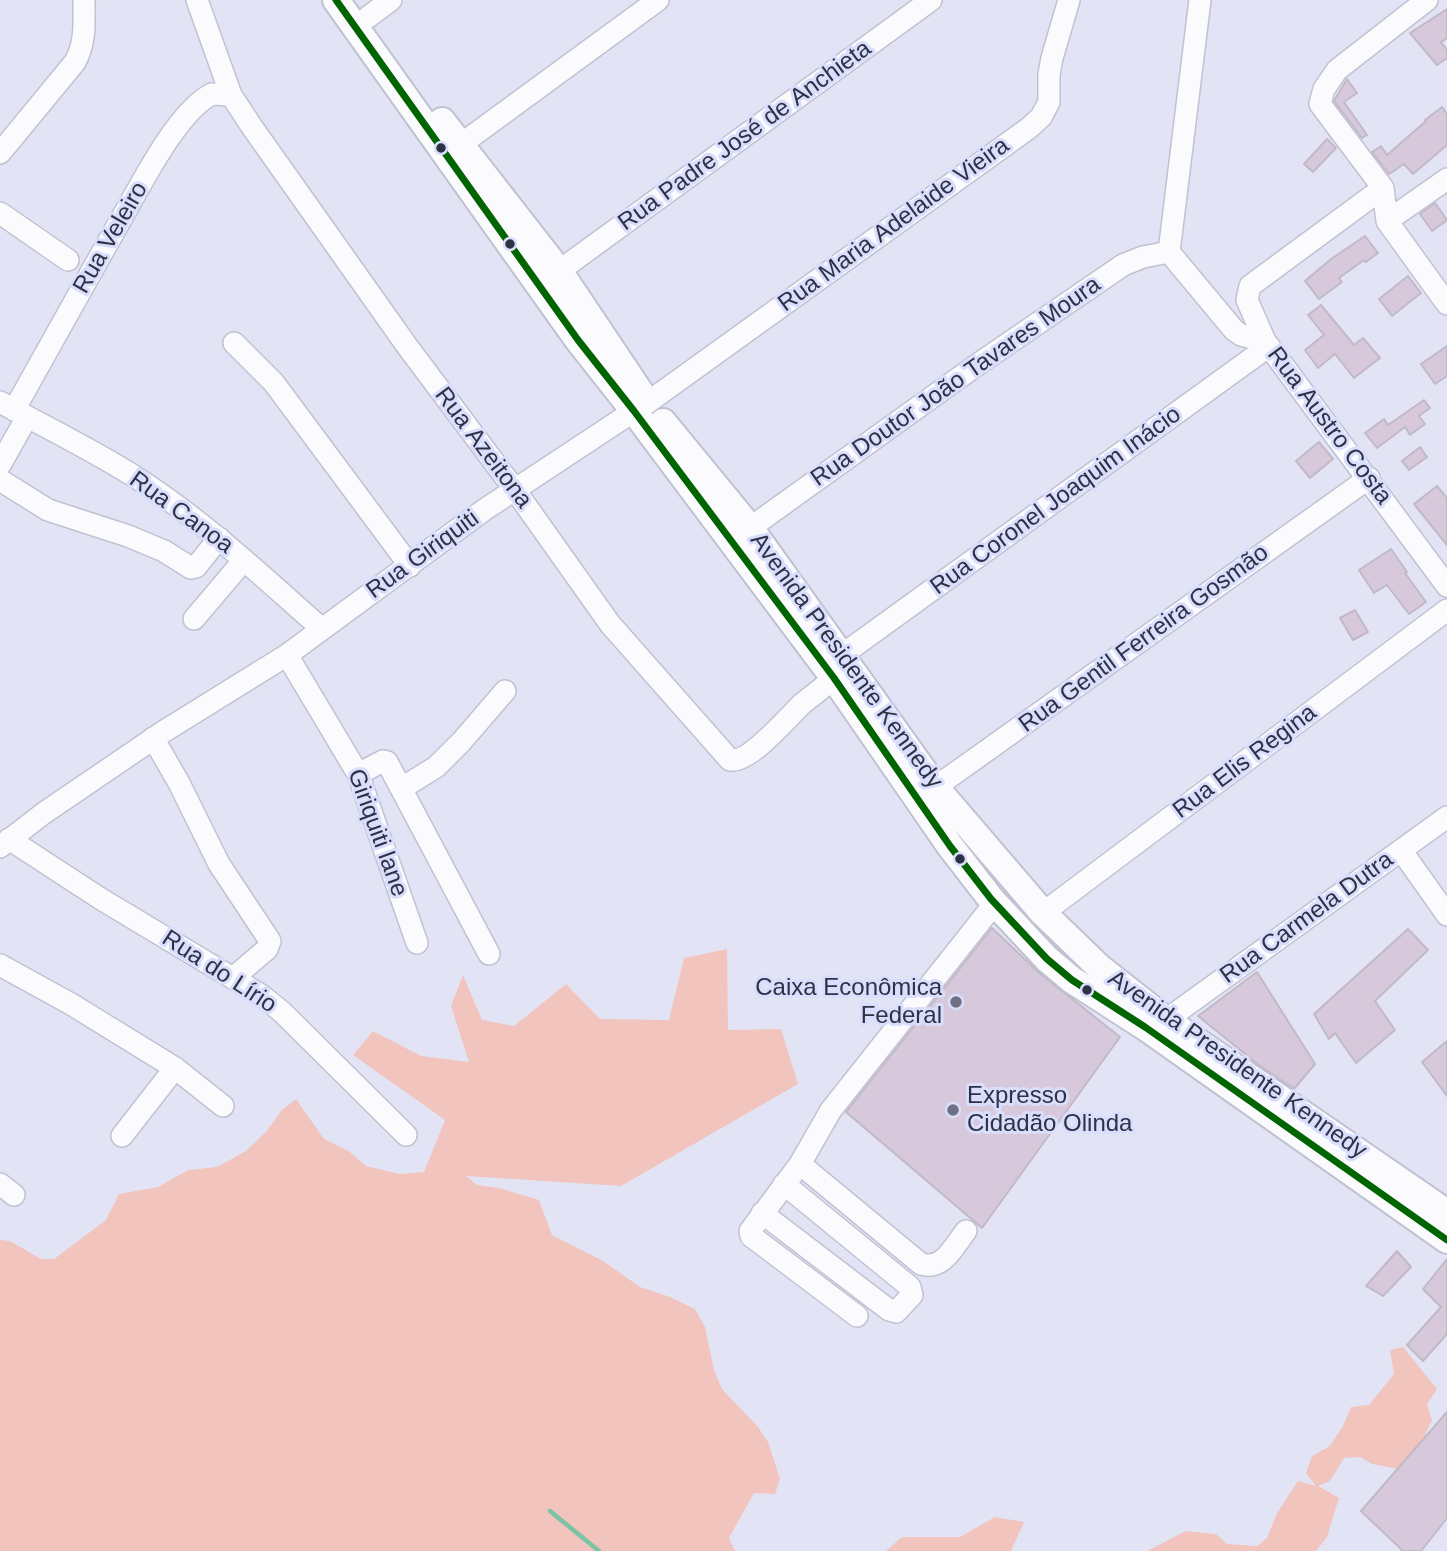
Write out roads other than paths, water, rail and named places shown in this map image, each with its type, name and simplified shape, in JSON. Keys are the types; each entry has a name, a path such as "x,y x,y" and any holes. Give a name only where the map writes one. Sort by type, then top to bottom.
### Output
{"main road":[{"name":"Avenida Presidente Kennedy","path":"336,0 539,287 641,407 750,528 838,667"},
{"name":"Avenida Presidente Kennedy","path":"361,8 460,145 559,271 641,407 838,667 927,794 995,903 1047,959 1072,980 1145,1027 1447,1240"},
{"name":"Avenida Presidente Kennedy","path":"927,794 1100,968 1166,1020 1447,1213"}],"street":[{"path":"0,153 75,62 84,36 84,0"},
{"name":"Rua Azeitona","path":"197,0 231,95 407,346 515,490 610,624 730,760 737,761 765,742 838,667"},
{"path":"361,8 391,0"},
{"path":"460,145 658,0"},
{"name":"Rua Padre José de Anchieta","path":"559,271 931,0"},
{"name":"Rua Maria Adelaide Vieira","path":"641,407 1041,117 1049,102 1052,58 1069,0"},
{"path":"1169,252 1200,0"},
{"path":"1427,0 1337,70 1324,89 1320,104 1383,188 1387,221 1447,304"},
{"name":"Rua Veleiro","path":"0,465 14,409 129,205 186,116 212,94 231,95"},
{"path":"1387,221 1447,179"},
{"path":"1267,343 1247,300 1250,286 1383,188"},
{"path":"0,212 68,260"},
{"name":"Rua Austro Costa","path":"1169,252 1234,330 1267,343 1447,586"},
{"name":"Rua Doutor João Tavares Moura","path":"750,528 974,367 1123,265 1143,257 1169,252"},
{"path":"234,343 274,383 410,566"},
{"name":"Rua Coronel Joaquim Inácio","path":"838,667 1267,343"},
{"name":"Rua Giriquiti","path":"4,843 153,738 287,654 515,490 641,407"},
{"name":"Rua Canoa","path":"14,409 140,481 219,538 316,633"},
{"name":"Rua Gentil Ferreira Gosmão","path":"927,794 1369,478"},
{"path":"0,480 48,510 128,536 164,551 191,568 196,567 219,538"},
{"path":"194,619 244,560"},
{"name":"Rua Elis Regina","path":"1043,913 1447,610"},
{"name":"Giriquiti lane","path":"287,654 358,774 417,943"},
{"path":"402,788 436,767 505,691"},
{"path":"153,738 179,783 219,864 270,941 267,949 233,978"},
{"path":"358,774 383,761 387,762 489,954"},
{"name":"Rua Carmela Dutra","path":"1166,1020 1447,817"},
{"name":"Rua do Lírio","path":"4,843 261,995 282,1012 406,1135"},
{"path":"1401,850 1447,915"},
{"path":"857,1316 751,1236 750,1231 800,1164 831,1110 995,903"},
{"path":"0,965 71,1004 176,1068 223,1106"},
{"path":"122,1136 176,1068"},
{"path":"800,1164 921,1264 938,1265 966,1231"},
{"path":"762,1213 888,1310 896,1312 912,1295 911,1287 785,1184"}],"waterway":[{"path":"550,1511 599,1551"}],"place":[{"name":"Caixa Econômica Federal","path":"956,1002"},
{"name":"Expresso Cidadão Olinda","path":"953,1110"}]}
